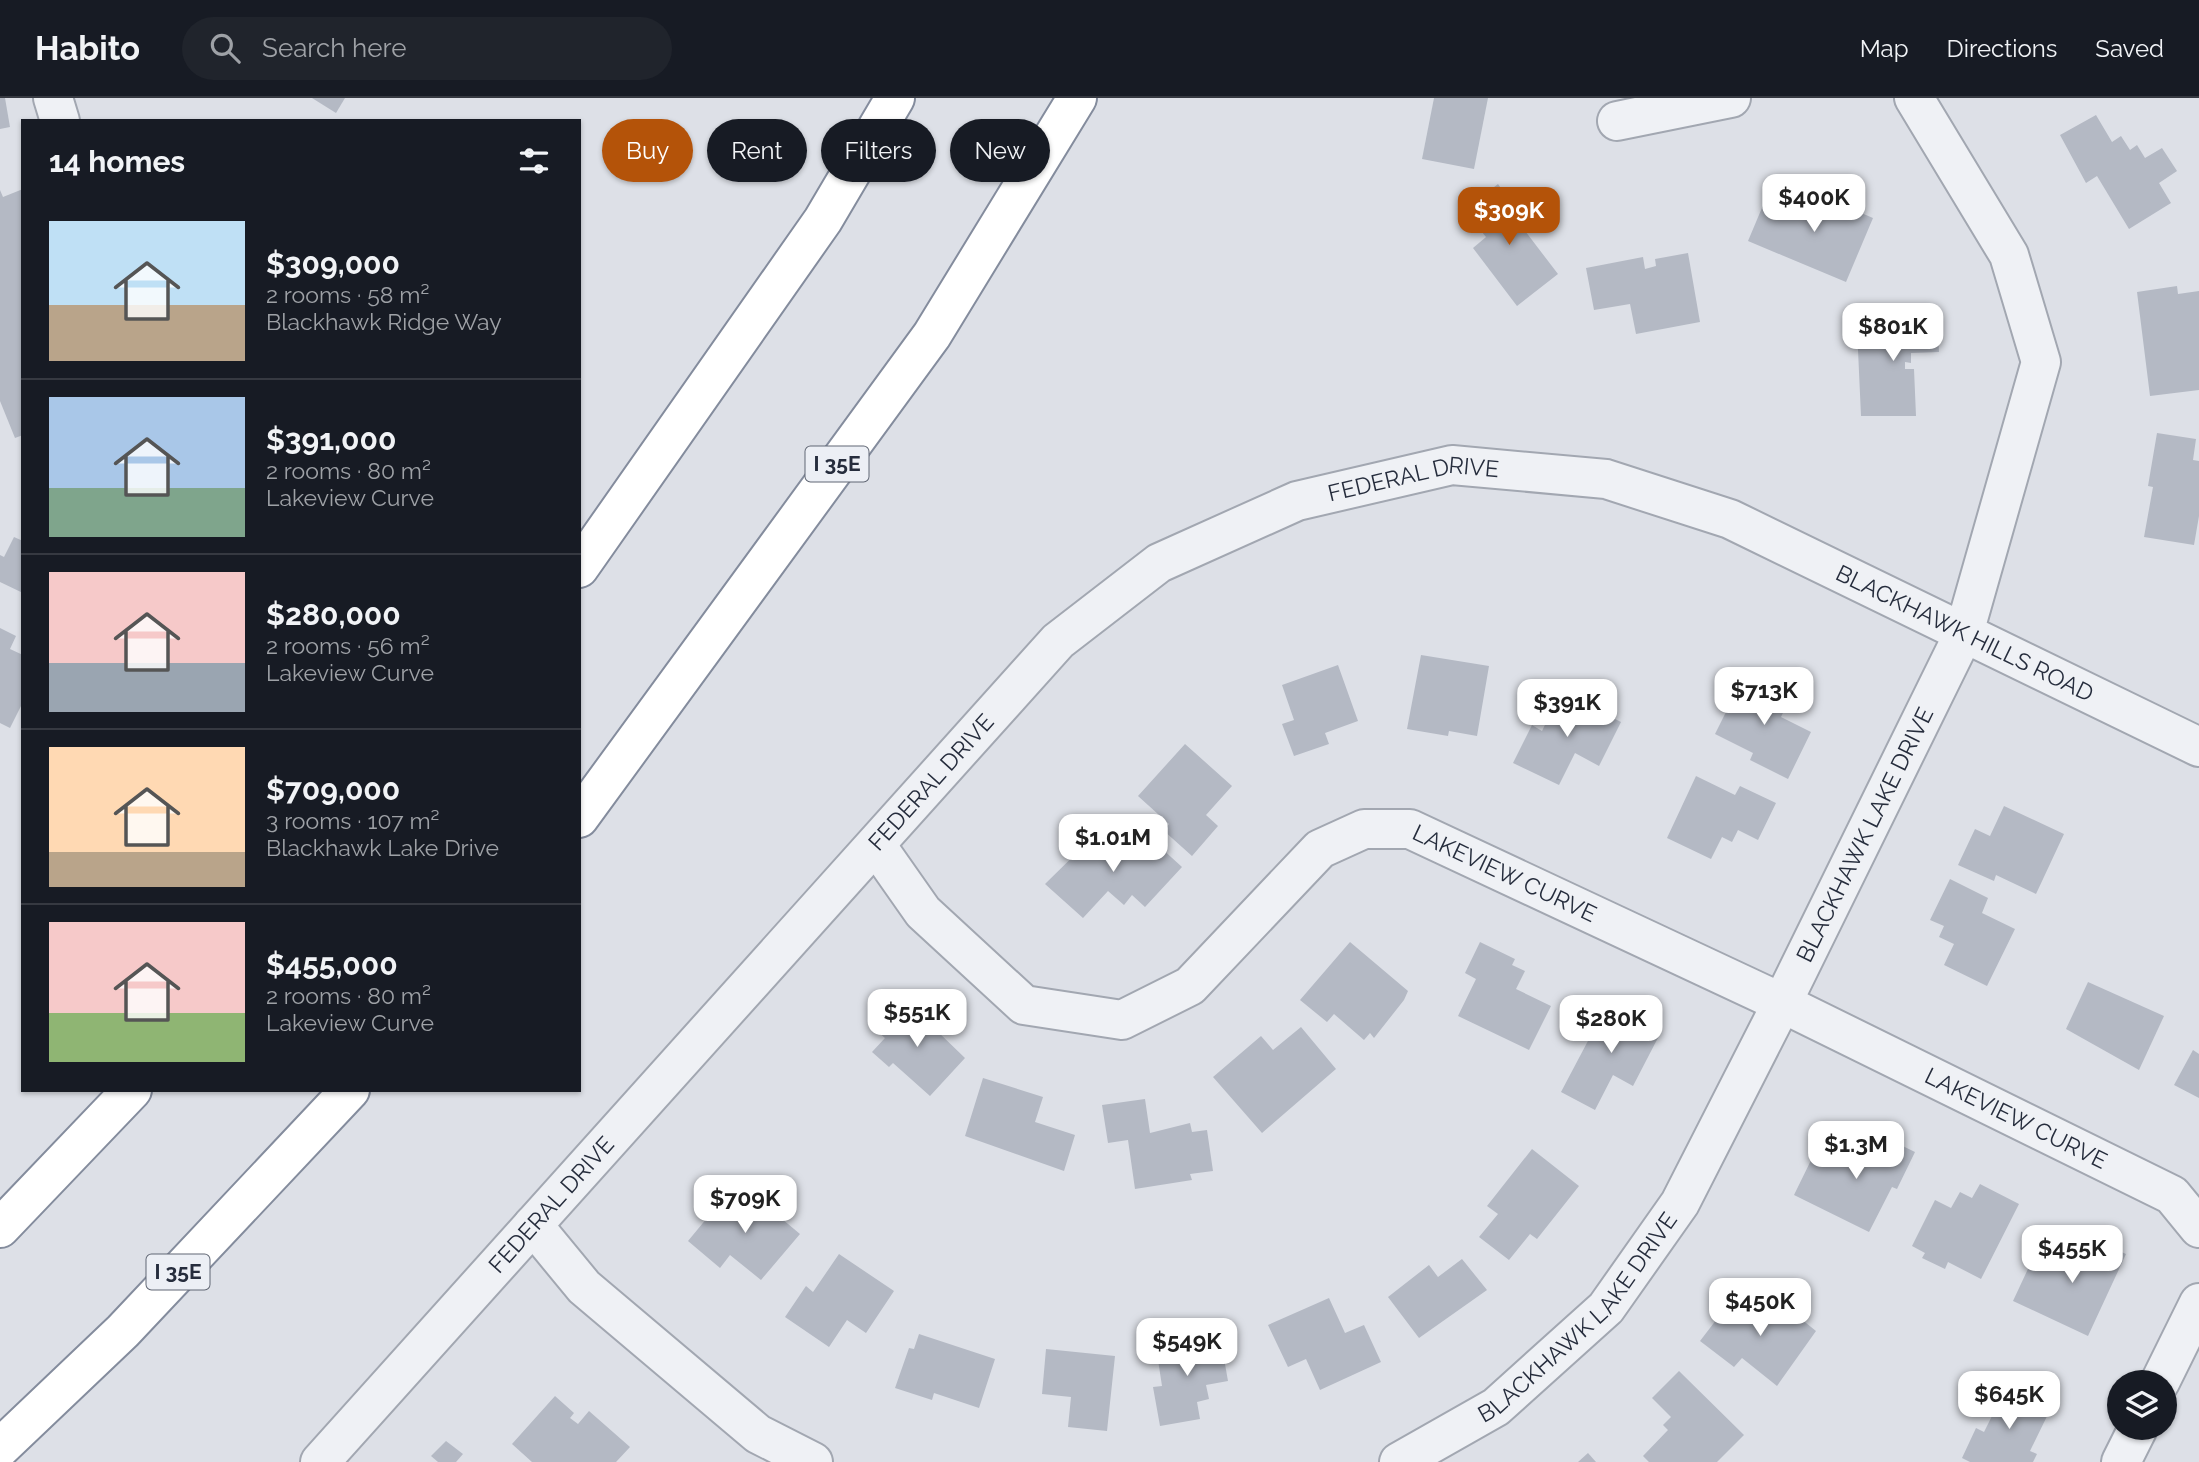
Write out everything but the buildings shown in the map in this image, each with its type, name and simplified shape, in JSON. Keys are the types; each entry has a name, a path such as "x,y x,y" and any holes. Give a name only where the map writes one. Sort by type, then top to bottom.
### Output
{"highway":[{"path":"581,565 823,220 895,98"},
{"name":"I 35E","path":"581,815 932,335 1077,98"},
{"path":"0,1228 130,1092"},
{"name":"I 35E","path":"0,1448 123,1331 348,1092"}],"street":[{"path":"53,98 59,119"},
{"path":"1618,121 1731,98"},
{"name":"BLACKHAWK LAKE DRIVE","path":"1399,1462 1496,1407 1606,1308 1680,1203 1782,1003 1964,633 2041,362 2009,256 1914,98"},
{"name":"FEDERAL DRIVE","path":"320,1462 1058,640 1159,564 1297,501 1452,465 1606,480 1730,519"},
{"name":"BLACKHAWK HILLS ROAD","path":"1730,519 2199,747"},
{"name":"LAKEVIEW CURVE","path":"876,845 923,912 1024,1005 1122,1020 1190,986 1320,849 1364,830 1410,829 1782,1003 2172,1195 2199,1228"},
{"path":"533,1225 594,1296 758,1434 813,1462"},
{"path":"2166,1370 2199,1303"},
{"path":"2121,1462 2132,1440"}]}
